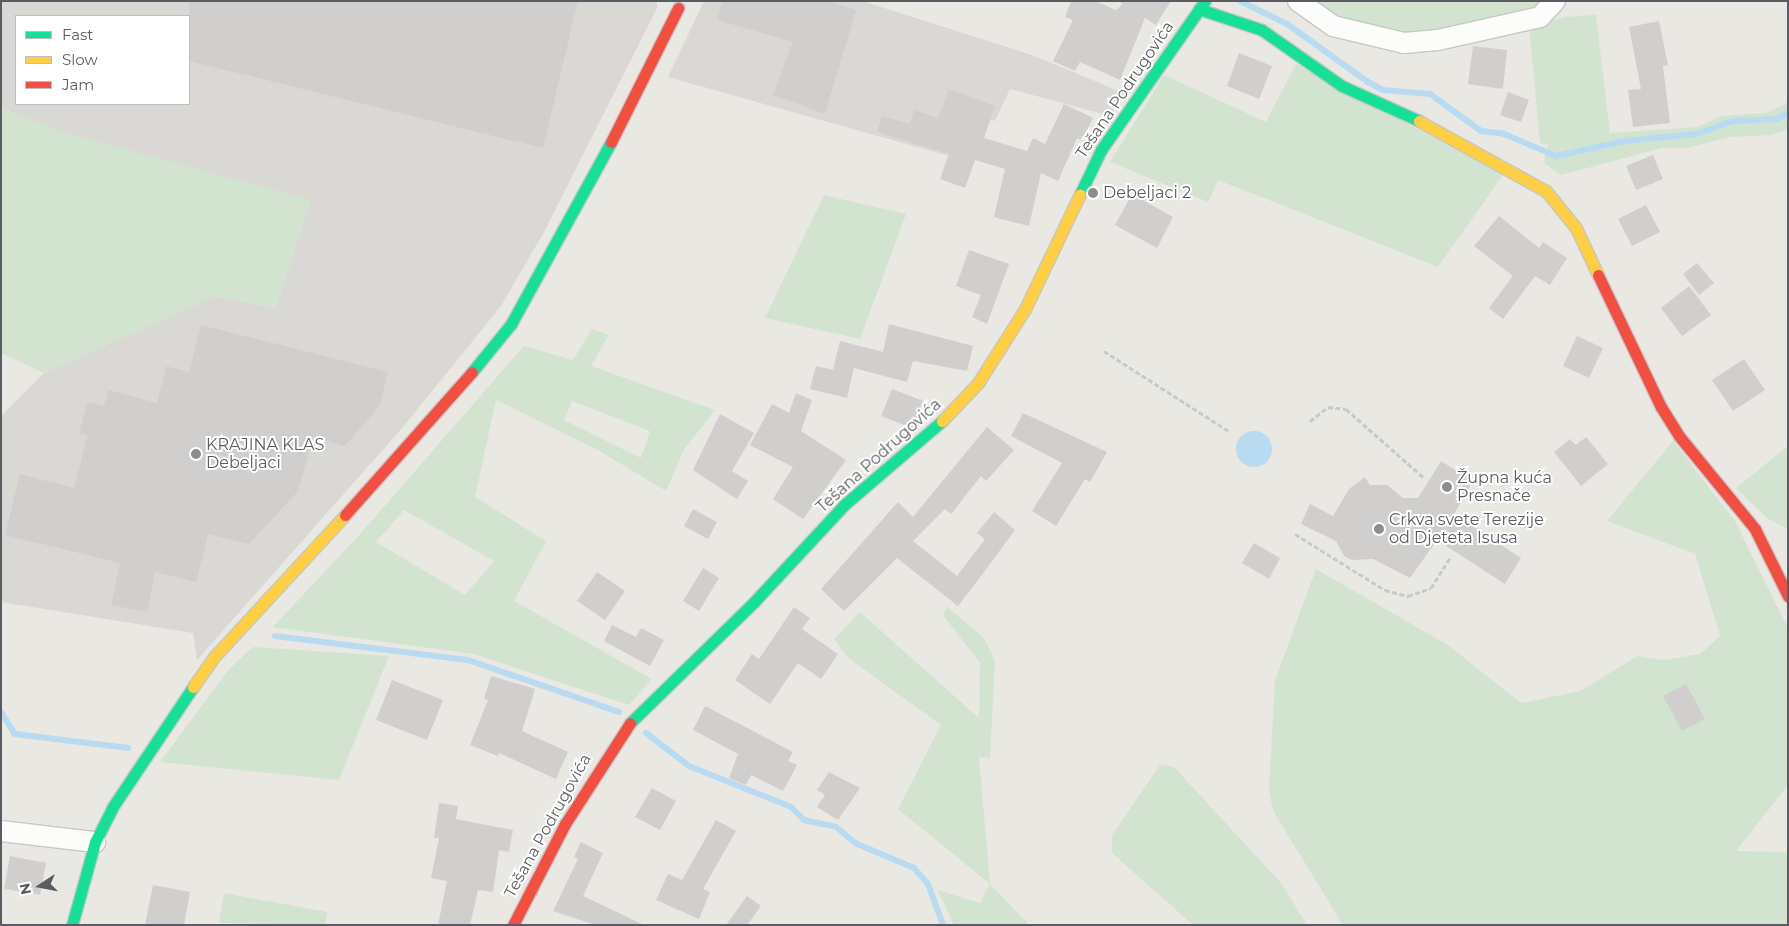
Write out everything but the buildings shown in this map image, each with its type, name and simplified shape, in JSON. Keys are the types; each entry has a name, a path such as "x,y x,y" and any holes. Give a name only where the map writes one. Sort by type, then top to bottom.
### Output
{"street":[{"path":"1298,1 1333,26 1404,44 1438,40 1540,16 1556,1"},
{"path":"1202,5 1262,30 1342,86 1408,115 1546,191 1576,228 1661,407 1679,436 1755,529 1778,582 1788,596"},
{"name":"Tešana Podrugovića","path":"513,925 565,824 625,728 754,602 844,505 937,428 978,382 1026,308 1100,150 1202,5"},
{"path":"72,925 95,842 130,777 214,657 441,410 511,324 584,194 678,8"},
{"path":"1,831 95,842"}],"path":[{"path":"1104,351 1230,432"},
{"path":"1310,421 1328,407 1346,409 1423,477"},
{"path":"1295,534 1385,590 1408,596 1418,596 1431,588 1450,558"}],"shaded area":[{"path":"1,1 657,1 657,8 544,232 501,306 403,427 197,660 193,633 1,602 1,416 44,373 215,296 276,308 60,131 1,109"},
{"path":"704,1 862,1 1032,55 1126,94 1110,116 1010,89 995,121 962,112 949,156 668,77"}],"green space":[{"path":"1307,1 1544,1 1540,7 1432,37 1353,27"},
{"path":"1596,15 1610,133 1698,127 1721,116 1766,113 1788,102 1788,129 1771,135 1730,137 1687,148 1662,148 1561,175 1544,163 1548,144 1540,143 1529,26 1565,17"},
{"path":"1296,64 1503,175 1438,267 1218,180 1208,202 1110,162 1164,75 1266,122"},
{"path":"1,109 60,131 311,200 276,308 215,296 44,373 1,353"},
{"path":"824,195 906,214 860,339 765,318"},
{"path":"592,329 609,335 591,366 715,410 683,451 666,491 598,450 496,400 475,497 546,541 514,601 652,679 629,705 474,654 273,627 361,533 524,346 573,360","holes":["572,401 650,431 641,458 564,420","404,510 494,561 465,595 376,542"]},
{"path":"1673,441 1735,521 1788,628 1788,785 1736,851 1788,852 1788,925 1343,925 1273,811 1269,789 1275,680 1316,569 1448,645 1521,703 1581,691 1637,656 1663,660 1700,654 1720,636 1695,554 1607,521"},
{"path":"1788,446 1788,529 1767,518 1736,488"},
{"path":"947,607 983,637 995,660 990,758 979,757 990,884 898,809 941,725 847,657 834,639 860,612 979,718 980,663 943,615"},
{"path":"253,647 389,656 339,780 160,762 229,669"},
{"path":"1160,765 1174,767 1281,883 1307,925 1193,925 1112,853 1112,835"},
{"path":"990,884 1029,925 954,925 938,890 980,903"},
{"path":"224,893 327,912 325,925 219,923"}],"water":[{"path":"1254,431 1267,436 1272,449 1267,462 1254,467 1241,462 1236,449 1241,436"}],"waterway":[{"path":"1240,1 1287,24 1368,82 1383,90 1430,94 1481,131 1504,134 1556,156 1625,141 1697,134 1733,121 1777,119 1788,113"},
{"path":"275,636 468,660 619,712"},
{"path":"1,712 15,734 128,748"},
{"path":"646,733 689,766 791,807 804,820 836,827 855,843 914,868 928,884 943,925"}],"traffic: fast":[{"path":"1080,194 1101,150 1205,1"},
{"path":"1199,9 1262,30 1342,86 1419,121"},
{"path":"472,372 511,324 611,142"},
{"path":"630,723 754,602 844,505 942,421"},
{"path":"72,925 95,842 112,808 193,687"}],"traffic: slow":[{"path":"1419,121 1546,191 1576,228 1598,275"},
{"path":"942,421 978,383 1025,309 1080,194"},
{"path":"193,687 214,657 345,515"}],"traffic: jam":[{"path":"611,142 678,8"},
{"path":"1598,275 1661,407 1679,436 1755,529 1788,596"},
{"path":"345,515 472,372"},
{"path":"513,925 565,824 630,723"}],"place":[{"name":"Debeljaci 2","path":"1093,193"},
{"name":"KRAJINA KLAS Debeljaci","path":"196,454"},
{"name":"Župna kuća Presnače","path":"1447,487"},
{"name":"Crkva svete Terezije od Djeteta Isusa","path":"1379,529"}]}
